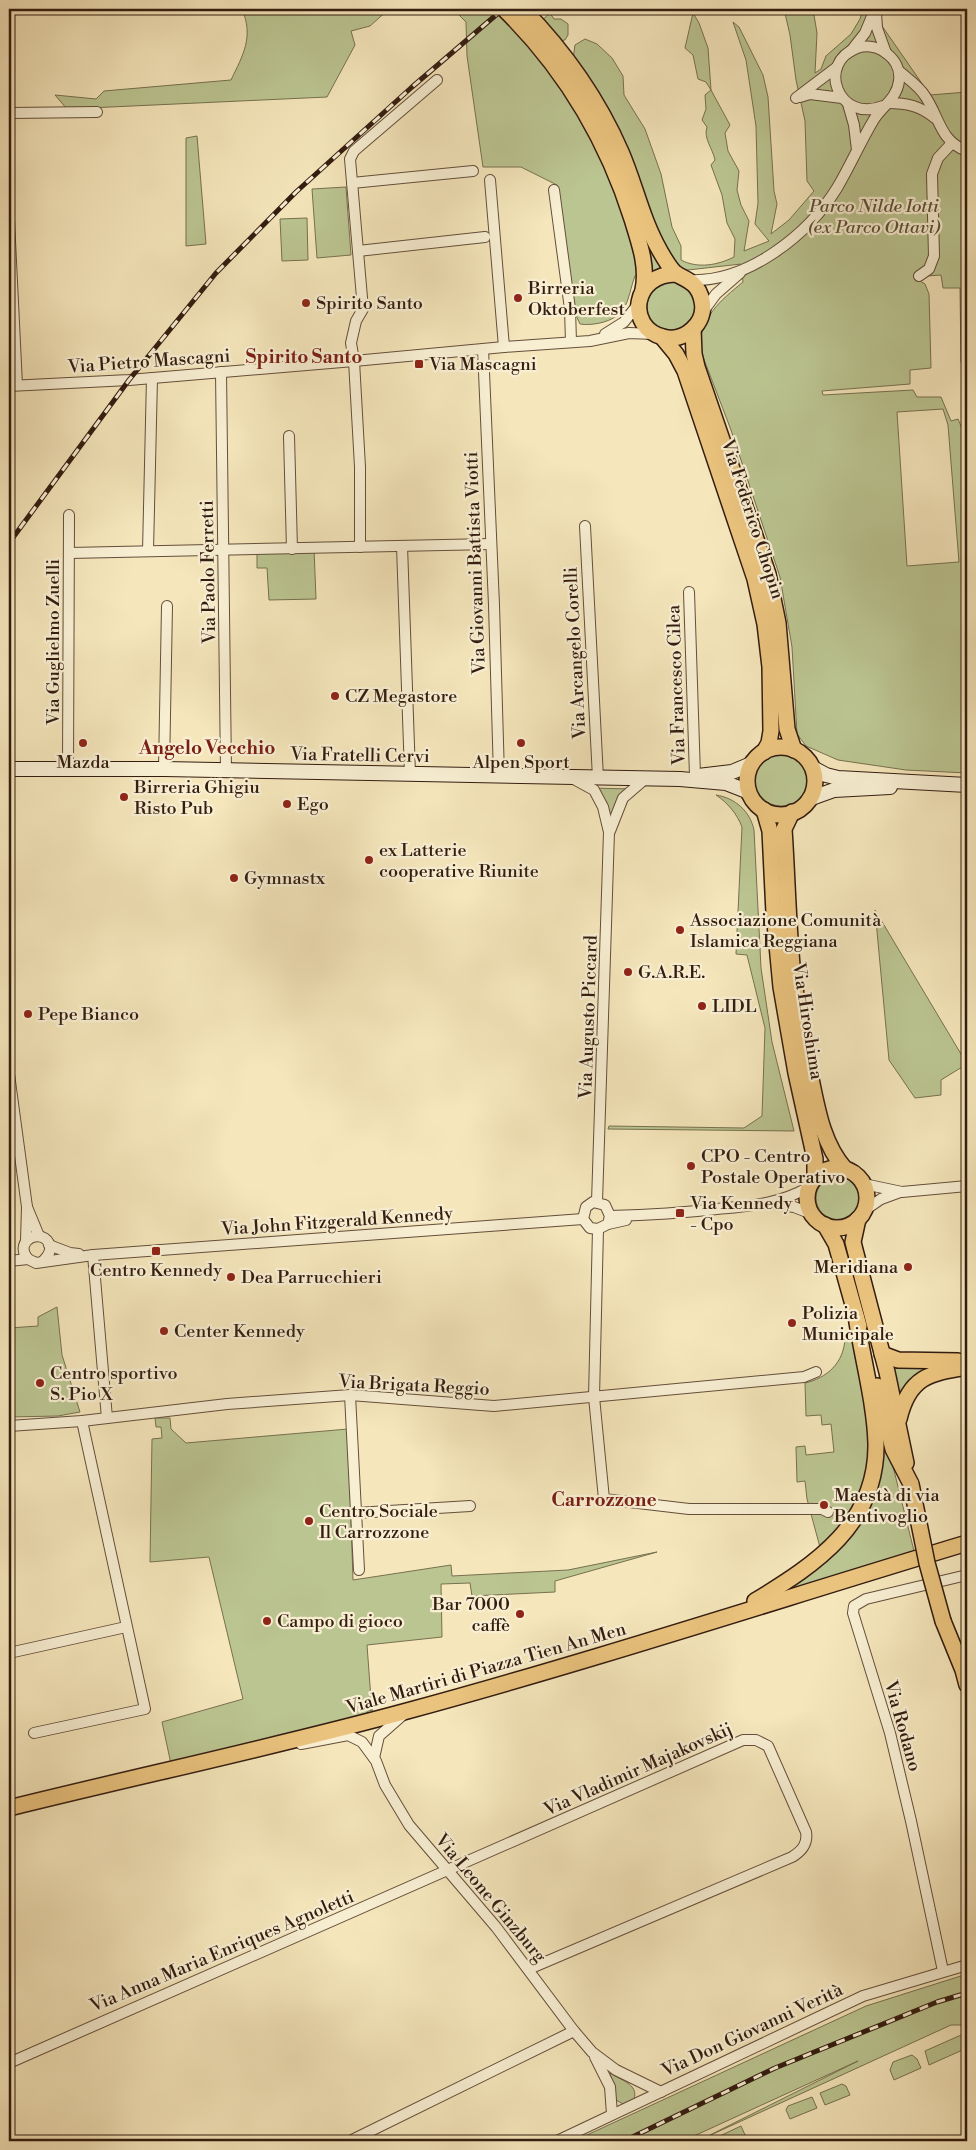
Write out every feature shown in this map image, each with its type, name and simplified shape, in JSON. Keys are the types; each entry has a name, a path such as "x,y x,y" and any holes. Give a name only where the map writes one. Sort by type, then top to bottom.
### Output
{"main road":[{"name":"Via Federico Chopin","path":"504,9 529,35 564,80 584,110 602,143 621,187 637,233 646,274 641,297 642,321 676,354 685,371 755,579 765,624 770,667 771,731 764,752"},
{"path":"523,9 568,62 609,127 630,174 657,246 683,277 701,294 702,313 693,329 678,338 658,335"},
{"path":"641,297 657,277 667,274 683,277"},
{"name":"Via Federico Chopin","path":"693,329 694,354 697,367 768,574 778,623 787,729 794,750"},
{"path":"764,752 782,747 794,750 808,760 813,768 815,784 810,799"},
{"name":"Via Fratelli Cervi","path":"680,779 732,772 751,764 764,752"},
{"path":"749,792 747,783 751,764"},
{"path":"813,768 831,777 913,784 967,786"},
{"name":"Via Fratelli Cervi","path":"9,769 164,769 680,779 726,783 749,792 753,800 764,810"},
{"path":"764,810 774,813 792,812 821,793 834,790 867,789 913,784"},
{"name":"Via Hiroshima","path":"764,810 770,831 774,913 781,988 796,1073 815,1159 808,1205 812,1214"},
{"name":"Via Hiroshima","path":"792,812 784,829 792,966 802,1032 816,1104 828,1144 845,1169 856,1174 864,1184"},
{"path":"812,1182 829,1169 845,1169"},
{"path":"864,1184 867,1196 853,1242 882,1354 928,1563 943,1621 966,1677"},
{"path":"812,1214 825,1225 836,1244 893,1449 911,1484"},
{"path":"825,1225 843,1228 862,1215"},
{"path":"737,1612 811,1566 835,1545 847,1529 867,1492 876,1445 874,1422 856,1316"},
{"path":"882,1354 898,1360 967,1361"},
{"path":"898,1422 907,1394 917,1382 929,1374 967,1366"},
{"name":"Viale Martiri di Piazza Tien An Men","path":"9,1808 282,1745 409,1711 967,1542"}],"street":[{"path":"875,9 865,33 838,67 796,98 810,94 845,101 865,110 886,105 913,104 935,118"},
{"path":"875,9 877,28 886,52"},
{"path":"849,52 864,46 886,52 892,58 899,71 923,93 930,104 935,118 952,143 967,151"},
{"path":"838,67 835,80 854,125 857,150"},
{"path":"702,313 716,294 743,270 779,249 814,217 837,188 857,150 898,89 899,71"},
{"path":"360,547 360,467 354,361 351,343 356,321 363,308 350,159 354,151 437,80"},
{"path":"9,113 97,112"},
{"path":"919,276 929,270 935,251 933,169 942,153 952,143"},
{"path":"352,183 474,171"},
{"path":"490,180 504,347"},
{"path":"554,190 570,309 571,342"},
{"path":"9,220 13,385"},
{"path":"358,251 485,238"},
{"path":"683,277 710,280 743,270"},
{"name":"Via Pietro Mascagni","path":"590,341 624,322 641,297"},
{"name":"Via Pietro Mascagni","path":"13,385 152,378 354,361 590,341 629,333 658,335"},
{"name":"Via Giovanni Battista Viotti","path":"483,349 499,776"},
{"name":"Via Paolo Ferretti","path":"221,372 226,771"},
{"path":"148,551 152,378"},
{"path":"289,436 292,549"},
{"name":"Via Guglielmo Zuelli","path":"68,769 69,515"},
{"name":"Via Arcangelo Corelli","path":"585,526 598,778"},
{"path":"70,553 491,544"},
{"path":"402,546 410,774"},
{"name":"Via Francesco Cilea","path":"689,592 695,776"},
{"path":"164,769 168,606"},
{"name":"Via Augusto Piccard","path":"571,778 594,790 603,807 609,832 597,1202"},
{"name":"Via Augusto Piccard","path":"609,832 623,798 645,779"},
{"path":"9,1074 27,1207 26,1250"},
{"path":"812,1182 794,1196 772,1203 609,1220 598,1229 594,1397 604,1499 689,1509 822,1509 828,1512"},
{"path":"864,1184 902,1192"},
{"path":"862,1215 881,1199 902,1192 967,1186"},
{"path":"598,1229 587,1226 583,1219 586,1207 589,1204 597,1202 605,1205 609,1220"},
{"path":"772,1203 794,1207 812,1214"},
{"path":"27,1207 39,1236"},
{"name":"Via John Fitzgerald Kennedy","path":"26,1250 36,1263 44,1260 93,1255 583,1219"},
{"name":"Via John Fitzgerald Kennedy","path":"9,1261 26,1250 34,1236 39,1236 50,1245 70,1253 93,1255"},
{"path":"44,1260 49,1254 50,1245"},
{"name":"Via John Fitzgerald Kennedy","path":"9,1257 26,1250"},
{"path":"93,1255 107,1418"},
{"name":"Via Brigata Reggio","path":"9,1426 82,1421 227,1404 350,1395 494,1406 804,1377 816,1372"},
{"path":"350,1395 359,1570"},
{"path":"34,1733 145,1709 82,1421"},
{"path":"356,1513 470,1506"},
{"name":"Via Rodano","path":"943,1971 912,1821 894,1750 854,1613 854,1606 866,1600 967,1575"},
{"path":"9,1653 126,1627"},
{"path":"374,1758 379,1736 409,1711"},
{"name":"Via Leone Ginzburg","path":"282,1745 314,1743 348,1735 362,1742 374,1758 385,1785 410,1825 529,1969 574,2031 592,2052 616,2070 660,2092"},
{"name":"Via Vladimir Majakovskij","path":"448,1871 744,1740 756,1740 768,1746 806,1832 805,1844 800,1851 792,1857 529,1969"},
{"name":"Via Anna Maria Enriques Agnoletti","path":"9,2063 190,1982 448,1871"},
{"name":"Via Don Giovanni Verità","path":"557,2141 863,1996 967,1965"},
{"path":"350,2141 574,2031"},
{"name":"Via Leone Ginzburg","path":"592,2052 610,2087 612,2114"}],"green space":[{"path":"242,9 389,9 370,26 351,31 355,45 327,97 67,109 55,95 96,99 104,91 231,80 243,54 247,37 247,28"},
{"name":"Parco Nilde Iotti (ex Parco Ottavi)","path":"453,9 529,9 541,21 550,13 554,19 561,19 568,24 568,35 565,40 559,41 573,59 575,45 585,39 597,44 612,58 623,76 624,95 645,129 661,174 672,227 681,246 681,260 701,265 715,264 734,257 735,239 727,223 722,195 711,165 715,160 706,135 707,127 702,120 706,109 705,95 711,90 730,125 725,133 728,151 739,171 737,190 741,205 749,221 744,251 769,241 755,224 758,203 756,126 746,60 733,22 739,27 763,75 768,97 774,191 777,204 771,234 789,220 814,191 807,181 805,121 784,9 813,9 817,33 815,73 821,69 826,56 851,34 860,19 863,9 880,9 882,26 930,95 967,92 967,292 963,292 964,313 967,313 967,363 961,363 960,288 943,288 941,275 913,277 925,284 929,294 931,368 910,370 910,384 822,391 823,395 913,390 917,397 941,397 951,421 958,419 963,431 967,431 967,773 906,770 838,760 806,746 797,734 792,647 780,577 731,430 700,349 703,328 713,311 719,303 743,282 741,264 635,276 627,302 619,314 603,322 580,324 574,311 557,185 521,167 483,167 467,56 466,22","holes":["943,409 948,425 959,562 907,566 897,412"]},
{"path":"693,13 699,23 708,48 711,90 706,82 698,79 693,55 685,48"},
{"path":"197,136 206,244 186,246 186,138"},
{"path":"346,187 351,255 317,258 312,189"},
{"path":"307,218 308,260 282,261 280,219"},
{"path":"666,282 676,282 685,286 691,292 694,297 694,315 685,326 676,330 666,330 657,326 651,320 647,311 647,301 651,292 657,286"},
{"path":"314,548 316,599 269,600 267,568 257,568 257,550"},
{"path":"781,754 791,756 799,762 805,770 807,780 805,790 799,798 791,804 781,806 771,804 763,798 757,790 755,780 757,770 763,762 771,756"},
{"path":"589,788 634,789 609,832"},
{"path":"716,795 729,799 741,806 749,817 754,830 761,968 772,1042 794,1131 608,1129 609,1126 744,1128 762,1116 765,1028 747,955 736,954 742,827 732,809"},
{"path":"875,910 967,1064 941,1080 941,1095 915,1098 889,1060"},
{"path":"842,1176 854,1182 859,1189 859,1207 854,1214 847,1219 834,1220 826,1217 819,1210 816,1194 819,1186 826,1179"},
{"name":"Centro sportivo S. Pio X","path":"57,1307 62,1355 80,1412 58,1416 9,1417 9,1328 38,1326 38,1317"},
{"path":"853,1336 867,1404 869,1450 867,1472 861,1495 851,1516 841,1530 821,1551 807,1499 805,1481 797,1482 796,1447 805,1446 806,1455 834,1452 831,1424 822,1425 821,1415 806,1416 805,1383 813,1381 833,1368 841,1355 845,1338"},
{"path":"887,1359 925,1369 908,1382 897,1400"},
{"path":"155,1418 170,1418 171,1429 186,1443 348,1429 353,1580 451,1565 452,1576 568,1570 657,1552 555,1581 555,1592 472,1596 470,1583 441,1584 442,1637 367,1645 371,1699 369,1708 373,1710 368,1711 367,1714 171,1764 162,1722 243,1699 209,1557 150,1562 152,1439 162,1438 161,1427 156,1427"},
{"path":"882,1422 914,1551 770,1598 859,1518"},
{"path":"967,1974 967,2025 951,2025 702,2139 858,2061 683,2141 574,2141 866,2006"},
{"path":"961,2035 967,2039 967,2048 929,2065 925,2051"},
{"path":"912,2055 917,2059 921,2068 894,2080 890,2070 893,2062"},
{"path":"610,2073 631,2086 635,2094 634,2099 623,2104 616,2100"},
{"path":"842,2084 846,2086 850,2095 825,2105 820,2093"},
{"path":"812,2097 817,2108 790,2119 786,2110 788,2106"},
{"path":"741,2126 746,2137 737,2141 709,2141"}],"railway":[{"path":"9,543 129,380 216,273 296,192 412,87 503,9"},
{"path":"624,2141 775,2068 937,2002 967,1993"}],"place":[{"name":"Birreria Oktoberfest","path":"518,298"},
{"name":"Spirito Santo","path":"306,303"},
{"name":"Via Mascagni","path":"419,364"},
{"name":"CZ Megastore","path":"335,696"},
{"name":"Mazda","path":"83,743"},
{"name":"Alpen Sport","path":"521,743"},
{"name":"Birreria Ghigiu Risto Pub","path":"124,797"},
{"name":"Ego","path":"287,804"},
{"name":"ex Latterie cooperative Riunite","path":"369,860"},
{"name":"Gymnastx","path":"234,878"},
{"name":"Associazione Comunità Islamica Reggiana","path":"680,930"},
{"name":"G.A.R.E.","path":"628,972"},
{"name":"LIDL","path":"702,1006"},
{"name":"Pepe Bianco","path":"28,1014"},
{"name":"CPO - Centro Postale Operativo","path":"691,1166"},
{"name":"Via Kennedy - Cpo","path":"680,1213"},
{"name":"Centro Kennedy","path":"156,1251"},
{"name":"Meridiana","path":"908,1267"},
{"name":"Dea Parrucchieri","path":"231,1277"},
{"name":"Polizia Municipale","path":"792,1323"},
{"name":"Center Kennedy","path":"164,1331"},
{"name":"Centro sportivo S. Pio X","path":"40,1383"},
{"name":"Maestà di via Bentivoglio","path":"824,1505"},
{"name":"Centro Sociale Il Carrozzone","path":"309,1521"},
{"name":"Bar 7000 caffè","path":"520,1614"},
{"name":"Campo di gioco","path":"267,1621"}],"district":[{"name":"Spirito Santo","path":"304,356"},
{"name":"Angelo Vecchio","path":"207,747"},
{"name":"Carrozzone","path":"604,1499"}]}
